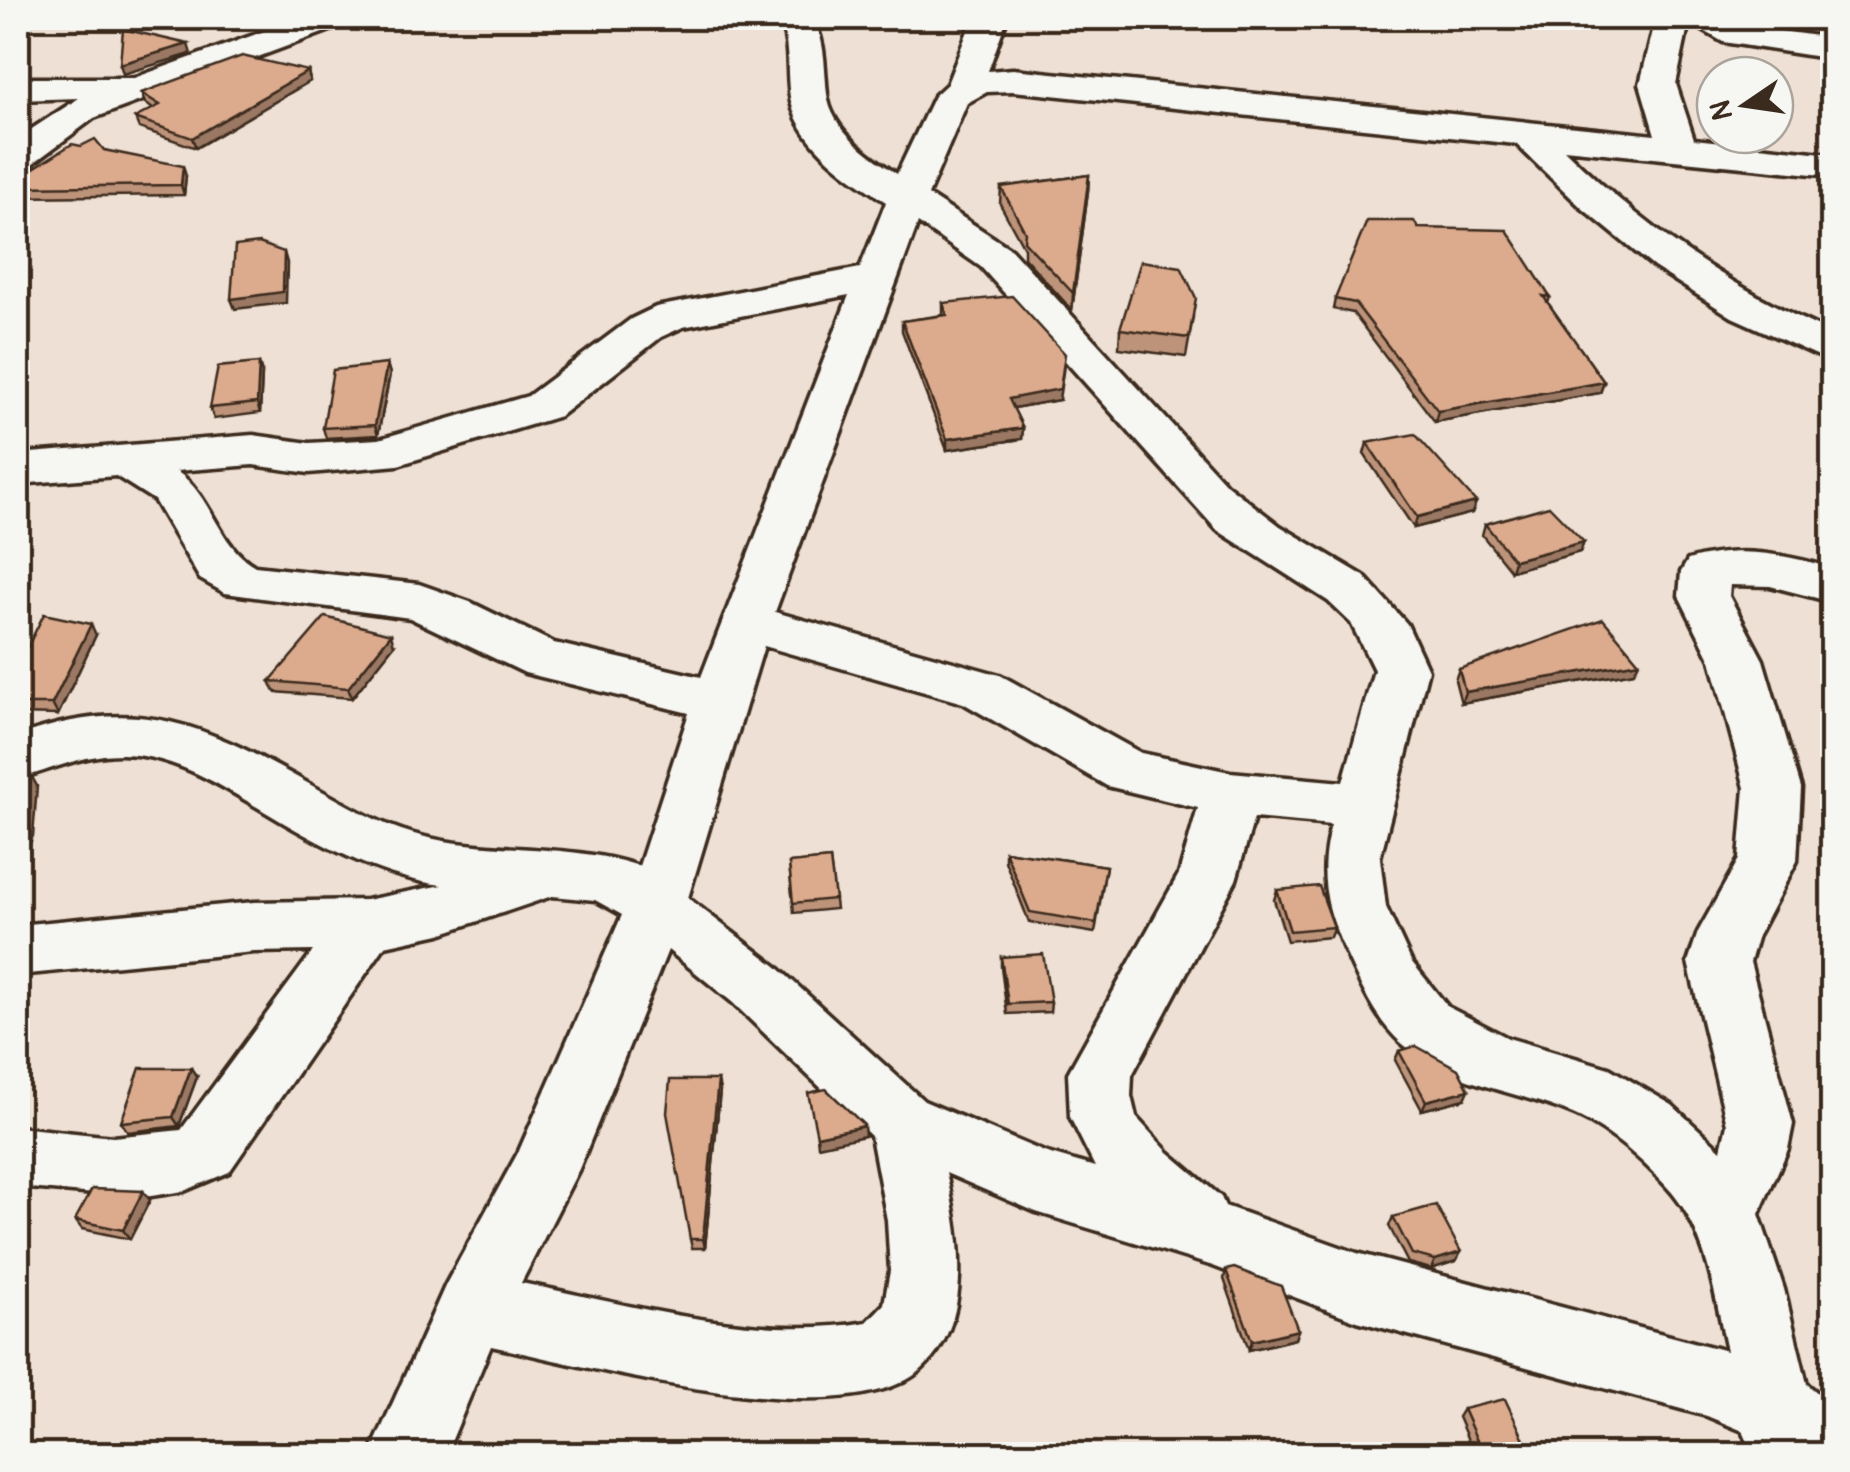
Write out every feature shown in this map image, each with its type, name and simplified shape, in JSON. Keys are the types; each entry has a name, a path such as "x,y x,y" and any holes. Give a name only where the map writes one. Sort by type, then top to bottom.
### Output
{"street":[{"path":"18,156 81,110 136,86 332,18"},
{"path":"796,18 810,42 813,113 826,132 905,201 972,238 996,258 1212,499 1349,587 1376,616 1395,646 1400,670 1368,806 1351,858 1356,908 1388,978 1426,1026 1493,1062 1586,1088 1649,1126 1694,1169 1725,1214 1750,1289 1781,1430"},
{"path":"964,87 990,18"},
{"path":"1674,18 1658,84 1678,147"},
{"path":"1704,18 1735,35 1832,48"},
{"path":"408,1454 471,1308 545,1169 656,906 717,700 745,622 905,201 952,96 964,87 993,79 1013,80 1832,165"},
{"path":"18,89 136,86"},
{"path":"1529,134 1589,198 1658,253 1727,295 1832,349"},
{"path":"18,469 253,450 308,458 380,454 544,406 646,328 671,316 878,278"},
{"path":"122,458 172,490 218,568 244,580 415,602 448,612 516,650 544,660 717,700"},
{"path":"1725,1214 1755,1149 1760,1124 1720,978 1721,950 1768,861 1774,804 1764,749 1737,660 1704,596 1706,572 1730,565 1766,566 1832,585"},
{"path":"745,622 982,689 1127,770 1230,794 1368,806"},
{"path":"18,758 96,735 128,730 148,733 209,756 400,853 550,872 573,871 610,881 656,906 754,984 901,1122 1036,1181 1213,1234 1357,1287 1707,1380 1781,1430 1832,1452"},
{"path":"1213,1234 1144,1174 1120,1147 1106,1128 1096,1089 1100,1073 1206,880 1218,850 1230,794"},
{"path":"18,950 254,927 366,925 440,910 550,872"},
{"path":"18,1157 146,1167 182,1164 205,1150 366,925"},
{"path":"471,1308 744,1357 840,1364 875,1356 900,1344 916,1315 926,1278 901,1122"}],"building":[{"path":"123,29 188,44 120,64"},
{"path":"242,56 308,71 192,138 135,118 160,105 141,93"},
{"path":"95,139 104,150 183,166 181,185 18,187 18,178 72,144 81,146"},
{"path":"1089,175 1073,293 1024,241 1025,232 1001,187"},
{"path":"1367,221 1414,221 1418,228 1507,230 1550,297 1543,296 1604,382 1438,411 1355,303 1335,299"},
{"path":"259,243 284,252 283,292 231,299 235,246"},
{"path":"1141,261 1181,267 1196,298 1189,338 1120,329"},
{"path":"1012,296 1065,354 1060,389 1009,399 1023,428 947,439 902,321 947,315 943,303"},
{"path":"259,363 257,403 210,408 218,367"},
{"path":"387,364 375,425 323,428 333,370"},
{"path":"1415,434 1476,502 1417,517 1367,443"},
{"path":"1549,506 1584,542 1514,560 1485,524"},
{"path":"44,614 91,624 52,704 18,704 18,666"},
{"path":"325,617 391,634 348,688 270,681"},
{"path":"1603,619 1639,662 1465,692 1459,669"},
{"path":"31,775 27,825 18,845 18,778"},
{"path":"1005,851 1106,866 1096,923 1030,912"},
{"path":"830,859 835,899 793,903 789,863"},
{"path":"1319,886 1334,927 1290,931 1277,890"},
{"path":"1043,954 1051,1002 1008,1004 1001,957"},
{"path":"1416,1046 1458,1069 1469,1090 1426,1101 1399,1051"},
{"path":"140,1068 191,1068 173,1117 121,1122"},
{"path":"670,1080 718,1080 703,1239 690,1239 667,1113"},
{"path":"826,1089 864,1126 817,1136 808,1093"},
{"path":"92,1189 143,1191 123,1230 75,1220"},
{"path":"1436,1205 1461,1252 1435,1260 1412,1254 1393,1217"},
{"path":"1234,1268 1281,1286 1298,1330 1252,1341 1226,1270"},
{"path":"1505,1399 1530,1452 1483,1454 1463,1409"}]}
